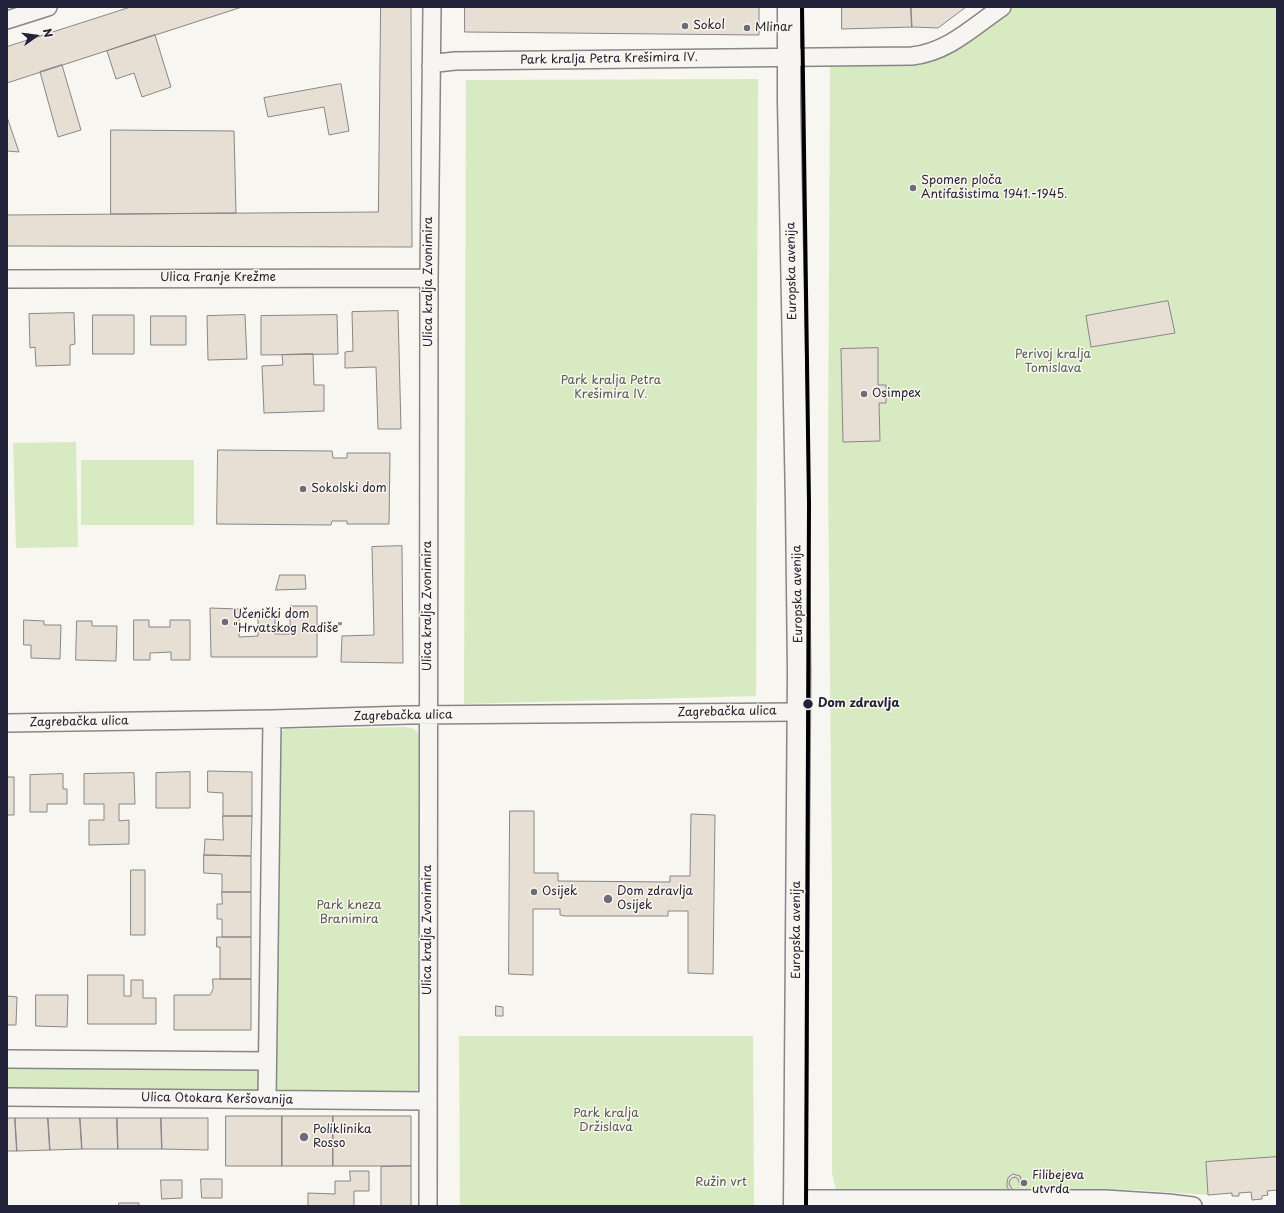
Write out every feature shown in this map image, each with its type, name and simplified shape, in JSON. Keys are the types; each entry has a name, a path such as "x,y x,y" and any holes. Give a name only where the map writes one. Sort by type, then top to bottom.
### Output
{"street":[{"path":"7,20 48,7"},
{"name":"Ulica kralja Zvonimira","path":"428,1206 429,278 432,7"},
{"name":"Europska avenija","path":"789,7 789,102 797,496 798,712 795,1202"},
{"name":"Park kralja Petra Krešimira IV.","path":"431,66 438,63 455,61 922,55 947,46 1002,7"},
{"name":"Ulica Franje Krežme","path":"7,278 429,278"},
{"name":"Zagrebačka ulica","path":"7,723 428,715 798,712"},
{"path":"267,1100 272,719"},
{"path":"7,1059 267,1061"},
{"name":"Ulica Otokara Keršovanija","path":"7,1097 428,1101"},
{"path":"795,1202 1002,1198 1105,1199 1193,1206"}],"green space":[{"name":"Perivoj kralja Tomislava","path":"1015,7 1277,7 1277,1157 1206,1162 1208,1195 1137,1190 836,1190 832,1173 832,884 828,469 830,64 924,60 947,56"},
{"name":"Park kralja Petra Krešimira IV.","path":"758,79 756,696 464,704 466,80"},
{"path":"76,442 78,547 16,548 13,443"},
{"path":"81,460 194,460 194,525 81,525"},
{"name":"Park kneza Branimira","path":"412,728 418,732 419,740 421,1085 415,1093 277,1094 278,739 280,733 285,729"},
{"name":"Park kralja Držislava","path":"459,1036 753,1036 754,1206 460,1206"},
{"path":"7,1067 260,1069 258,1096 7,1092"}],"building":[{"path":"131,7 242,7 7,83 7,47"},
{"path":"381,7 411,7 412,247 7,246 7,215 378,212"},
{"path":"465,7 759,7 759,35 465,32"},
{"path":"842,7 911,7 912,27 842,29"},
{"path":"911,7 966,7 938,28 912,27"},
{"path":"155,35 171,87 142,97 134,73 116,79 107,51"},
{"path":"62,65 81,130 58,137 40,72"},
{"path":"341,84 349,131 329,135 324,107 268,117 264,98"},
{"path":"7,117 19,152 7,151"},
{"path":"111,130 234,131 236,213 111,214"},
{"path":"1168,301 1175,333 1091,347 1086,316"},
{"path":"398,311 401,429 378,429 376,367 345,368 345,352 353,351 352,312"},
{"path":"74,313 75,344 70,345 70,365 36,366 35,347 30,348 29,314"},
{"path":"93,315 134,315 134,354 93,354"},
{"path":"245,315 247,359 208,360 207,316"},
{"path":"337,315 338,354 261,355 261,316"},
{"path":"151,316 186,316 186,345 151,345"},
{"name":"Osimpex","path":"878,348 878,385 886,385 886,403 879,403 880,441 843,442 841,349"},
{"path":"313,354 314,385 324,385 324,411 264,413 262,366 283,365 282,355"},
{"name":"Sokolski dom","path":"218,450 332,451 333,458 347,458 347,453 390,453 389,524 347,524 347,521 332,521 331,525 217,524"},
{"path":"402,546 403,663 341,662 342,636 374,635 372,547"},
{"path":"280,575 305,575 306,589 276,590"},
{"name":"Učenički dom \"Hrvatskog Radiše\"","path":"290,606 317,606 317,657 211,657 210,608 239,609 239,637 258,636 258,611 275,611 275,634 290,634"},
{"path":"24,620 44,621 44,625 61,625 60,659 31,658 31,645 24,645"},
{"path":"134,620 149,620 149,627 170,627 170,620 190,620 190,660 171,660 171,652 150,653 150,660 134,660"},
{"path":"77,621 92,621 92,626 117,626 116,661 76,660"},
{"path":"208,771 252,772 252,816 223,816 223,793 208,792"},
{"path":"190,772 190,808 156,808 156,773"},
{"path":"134,773 135,804 119,804 119,821 129,820 129,844 89,845 89,820 104,820 104,804 84,804 84,774"},
{"path":"63,774 63,789 67,789 67,804 47,804 47,812 30,812 30,775"},
{"path":"7,777 14,777 14,815 7,815"},
{"path":"510,811 534,811 534,873 558,873 558,881 670,882 670,876 690,876 691,814 715,815 713,974 688,973 688,911 668,911 668,916 565,916 560,915 560,909 533,909 533,975 509,974"},
{"path":"223,816 252,816 251,856 204,855 205,839 223,840"},
{"path":"204,855 251,856 251,892 222,892 222,874 204,873"},
{"path":"131,870 145,870 145,935 131,935"},
{"path":"222,892 251,892 251,937 222,937 222,919 217,919 217,904 222,904"},
{"path":"217,937 251,937 251,979 220,979 220,947 217,947"},
{"path":"88,975 124,975 124,996 131,996 131,980 143,980 143,998 156,998 156,1024 88,1024"},
{"path":"213,979 251,979 251,1030 174,1030 174,995 210,995 213,989"},
{"path":"36,995 68,995 67,1027 36,1026"},
{"path":"7,996 17,997 16,1025 7,1025"},
{"path":"496,1006 503,1007 503,1016 496,1016"},
{"path":"226,1116 282,1116 282,1166 226,1166"},
{"path":"282,1116 333,1116 333,1166 282,1166"},
{"path":"333,1116 411,1116 411,1166 333,1166"},
{"path":"7,1118 15,1118 17,1151 7,1151"},
{"path":"15,1118 48,1118 50,1150 17,1151"},
{"path":"48,1118 80,1118 82,1149 50,1150"},
{"path":"80,1118 117,1118 118,1149 82,1149"},
{"path":"117,1118 161,1118 162,1149 118,1149"},
{"path":"161,1118 208,1118 208,1150 162,1149"},
{"path":"1277,1157 1277,1190 1267,1191 1268,1195 1262,1196 1262,1199 1252,1200 1251,1192 1239,1193 1239,1196 1232,1196 1232,1193 1208,1195 1206,1162"},
{"path":"411,1166 411,1206 381,1206 381,1167"},
{"path":"350,1171 369,1171 369,1191 354,1191 354,1206 308,1206 308,1193 335,1194 335,1181 350,1181"},
{"name":"Filibejeva utvrda","path":"1013,1174 1020,1176 1022,1182 1028,1182 1028,1184 1020,1185 1018,1179 1015,1177 1012,1178 1009,1184 1012,1189 1010,1191 1007,1187 1007,1182 1008,1178"},
{"path":"201,1179 222,1179 222,1198 202,1198"},
{"path":"161,1180 182,1180 182,1198 162,1199"},
{"path":"119,1203 139,1203 139,1206 119,1206"}],"transit line":[{"path":"802,7 809,504 806,1206"}],"place":[{"name":"Sokol","path":"685,26"},
{"name":"Mlinar","path":"747,28"},
{"name":"Spomen ploča Antifašistima 1941.-1945.","path":"913,188"},
{"name":"Osimpex","path":"864,394"},
{"name":"Sokolski dom","path":"303,489"},
{"name":"Učenički dom \"Hrvatskog Radiše\"","path":"225,622"},
{"name":"Dom zdravlja","path":"808,704"},
{"name":"Osijek","path":"534,892"},
{"name":"Dom zdravlja Osijek","path":"608,899"},
{"name":"Poliklinika Rosso","path":"304,1137"},
{"name":"Filibejeva utvrda","path":"1024,1183"}],"park label":[{"name":"Ružin vrt","path":"721,1183"}]}
